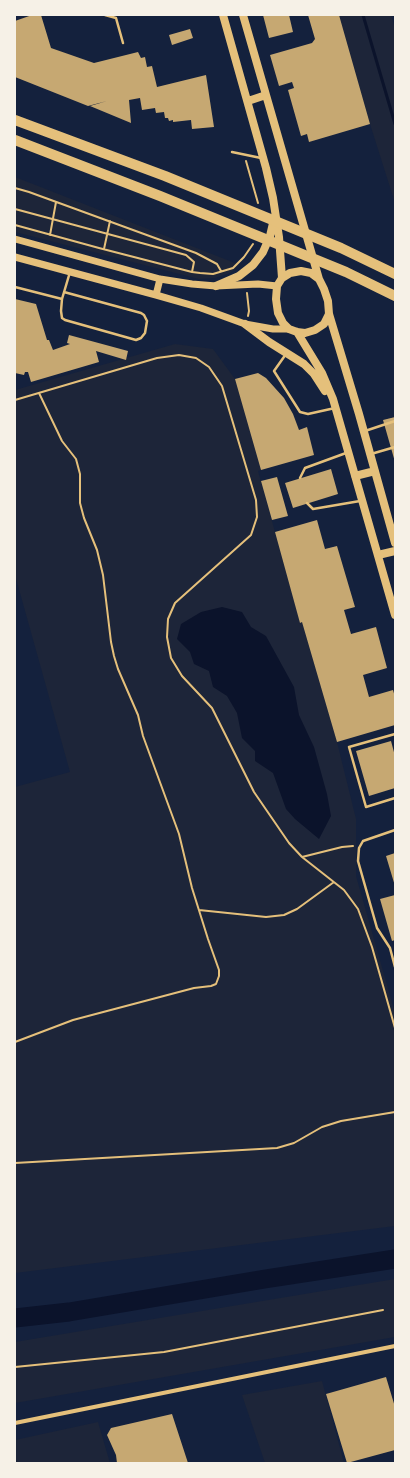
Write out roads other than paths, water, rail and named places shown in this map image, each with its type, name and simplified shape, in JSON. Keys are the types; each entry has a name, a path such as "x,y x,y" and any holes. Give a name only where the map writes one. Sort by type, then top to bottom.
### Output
{"highway":[{"path":"15,120 165,176 341,248 395,274"},
{"path":"15,140 160,196 346,272 395,296"}],"main road":[{"path":"223,15 248,101 274,202 279,238 282,278"},
{"path":"243,15 319,279 328,301 329,314 364,431 395,543"},
{"path":"248,101 266,95"},
{"path":"216,286 239,276 253,265 263,252 272,231 274,220 274,202"},
{"path":"319,279 311,273 301,271 290,272 282,278 277,286 276,299 278,313 283,323 293,331 322,373 333,399 395,615"},
{"path":"293,331 305,333 315,330 324,324 329,314"},
{"path":"245,324 269,342 304,364 314,374 325,391 333,399"},
{"path":"355,476 375,471"},
{"path":"378,555 395,551"}],"street":[{"path":"15,239 160,279 216,286 258,284 277,286"},
{"path":"15,257 201,308 245,324 273,330 293,331"},
{"path":"156,295 160,279"},
{"path":"15,1423 395,1346"}],"lane":[{"path":"105,15 115,16 123,42"},
{"path":"232,152 263,159"},
{"path":"64,292 141,313 147,320 146,333 141,338 136,340 69,322 62,318 62,299 64,292 70,272"},
{"path":"15,287 62,299"},
{"path":"287,352 274,371 300,412 308,414 336,408"},
{"path":"364,431 395,421"},
{"path":"370,454 395,447"},
{"path":"300,478 305,468 348,452"},
{"path":"307,503 313,509 362,501"},
{"path":"395,734 349,747 366,807 395,798"},
{"path":"395,830 363,841 359,848 358,860 377,928 390,948 395,967"}],"waterway":[{"path":"363,15 395,124"},
{"path":"15,1318 69,1312 395,1259"}]}
